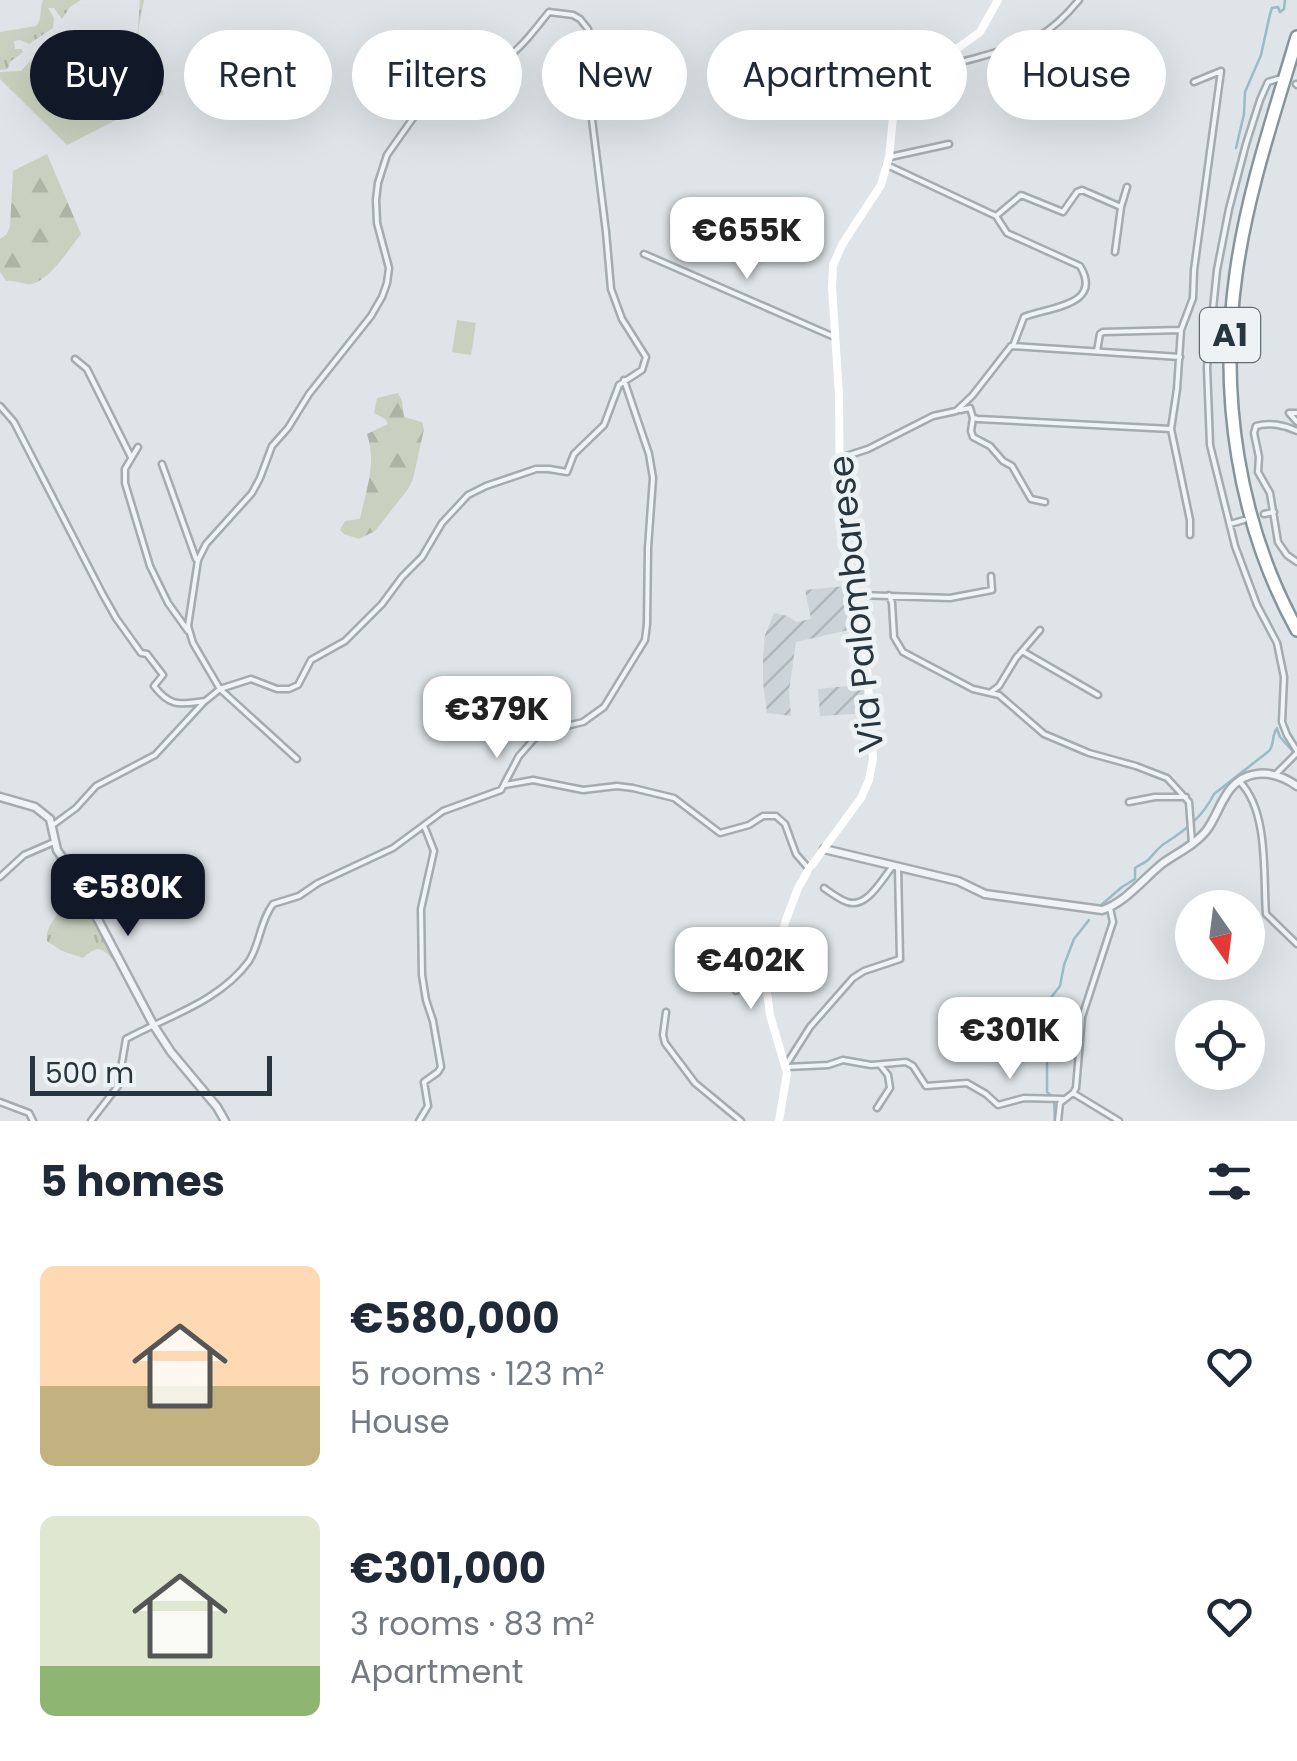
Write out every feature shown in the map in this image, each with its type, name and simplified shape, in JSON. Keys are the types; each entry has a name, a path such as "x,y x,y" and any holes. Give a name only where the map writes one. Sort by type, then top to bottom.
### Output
{"highway":[{"name":"A1","path":"1297,37 1245,223 1234,292 1230,382 1235,439 1253,524 1297,630"},
{"name":"A1","path":"1297,62 1252,224 1239,309 1237,380 1242,437 1260,522 1297,614"}],"main road":[{"name":"Via Palombarese","path":"967,40 982,29 998,0"},
{"name":"Via Palombarese","path":"778,1121 786,1066 768,1002 772,968 791,905 809,868 862,796 873,764 866,658 841,517 840,409 832,288 834,261 878,192 888,161 893,120"}],"street":[{"path":"967,59 1028,43 1053,28 1078,0"},
{"path":"52,824 76,808 96,786 157,754 205,700 220,689 251,679 277,689 298,686 311,660 348,638 386,599 422,558 440,527 466,496 534,470 568,471 574,454 602,428 616,390 624,380 641,372 646,358 624,323 611,292 589,91 588,30 576,16 551,11 527,42 510,56 479,67 468,66 453,54 448,55 420,108 387,155 378,183 377,223 389,270 382,297 272,446 252,493 202,550 188,631"},
{"path":"1190,535 1171,430 1182,330 1193,296 1220,72 1194,82"},
{"path":"1275,775 1297,752 1282,720 1284,680 1277,643 1256,602 1228,525 1210,447 1208,367 1214,291 1227,217 1249,132 1268,83 1278,79"},
{"path":"888,161 949,144"},
{"path":"888,161 996,216 1005,232 1080,266 1084,273 1082,296 1026,316 1013,346"},
{"path":"1115,252 1127,187"},
{"path":"996,216 1021,195 1063,212 1081,190 1121,207"},
{"path":"644,254 836,338"},
{"path":"1097,352 1102,332 1182,330"},
{"path":"956,411 1013,346 1180,358"},
{"path":"76,359 86,368 131,457"},
{"path":"90,1121 117,1087 126,1039 214,995 252,954 273,904 298,897 320,882 392,849 441,812 499,791 520,754 534,739 550,730 585,721 604,707 646,636 654,478 624,380"},
{"path":"0,406 14,422 116,618 163,675 154,686 164,699 172,702 205,700"},
{"path":"839,458 868,449 932,416 970,408 973,437 1012,466 1030,500 1045,502"},
{"path":"1297,413 1289,412 1297,422"},
{"path":"973,418 1171,430"},
{"path":"1297,431 1268,424 1254,429 1259,474 1268,486 1278,544 1297,562"},
{"path":"138,447 125,469 125,481 145,554 164,596 220,689 296,759"},
{"path":"162,464 197,563"},
{"path":"1264,514 1274,512"},
{"path":"1228,525 1244,520"},
{"path":"854,594 956,598 992,590 992,576"},
{"path":"889,595 893,635 900,650 974,690 990,692 1013,705 1042,732 1094,756 1163,776 1186,797 1190,806 1192,843"},
{"path":"990,692 999,686 1040,630"},
{"path":"1022,651 1098,695"},
{"path":"824,849 958,881 985,894 1094,910 1110,908 1209,828 1238,780 1255,774 1275,775 1297,786"},
{"path":"505,785 533,780 582,790 632,788 672,798 721,833 752,824 763,816 774,816 784,823 797,856 809,868"},
{"path":"1238,780 1258,817 1266,914 1297,944"},
{"path":"1129,802 1155,796 1186,797"},
{"path":"0,797 38,808 48,816 58,852 77,880 154,1026 225,1121"},
{"path":"419,1121 428,1106 424,1082 441,1067 422,975 421,909 434,851 424,826"},
{"path":"0,877 26,854 55,842"},
{"path":"824,888 848,903 858,903 895,867"},
{"path":"786,1066 810,1027 853,978 900,959 895,867"},
{"path":"786,1066 828,1066 842,1060 862,1065 904,1061 913,1066 926,1086 967,1083 998,1105 1024,1098 1062,1099 1073,1093 1076,1086 1081,1021 1113,922 1110,908"},
{"path":"736,991 740,981 730,944 755,933 772,968"},
{"path":"666,1012 663,1039 676,1059 696,1085 742,1121"},
{"path":"872,1065 884,1068 890,1083 888,1094 877,1108"},
{"path":"1073,1093 1119,1121"},
{"path":"1058,1121 1062,1099"},
{"path":"0,1102 29,1113 33,1121"}],"shaded area":[{"path":"846,586 853,629 796,642 789,691 791,716 767,713 763,657 765,635 774,613 797,622 811,619 805,590"},
{"path":"867,684 869,713 820,716 818,689"}],"green space":[{"path":"43,0 81,0 62,19 54,8 48,8 54,18 53,28 30,30 29,44 14,41 15,49 23,52 10,62 8,69 0,70 0,32 36,26"},
{"path":"140,0 144,0 138,30"},
{"path":"30,61 30,109 0,79 0,72 21,71"},
{"path":"42,120 116,120 67,145"},
{"path":"47,154 81,234 38,282 6,281 0,272 0,239 10,226 13,171"},
{"path":"457,320 476,323 471,355 452,352"},
{"path":"398,393 404,417 422,422 424,429 413,479 375,531 359,539 340,530 345,521 360,519 371,467 367,434 388,424 374,413 377,398"},
{"path":"73,904 88,904 120,967 103,950 83,958 47,941 54,919"}],"waterway":[{"path":"1236,148 1245,92 1261,55 1270,14 1272,8 1278,7 1280,12 1284,9 1285,0"},
{"path":"1100,906 1135,879 1135,868 1194,821 1214,794 1269,751 1277,728"},
{"path":"1277,729 1297,756"},
{"path":"1055,1121 1054,1098 1047,1092 1047,1046 1041,1014 1060,986 1074,939 1089,920"}]}
